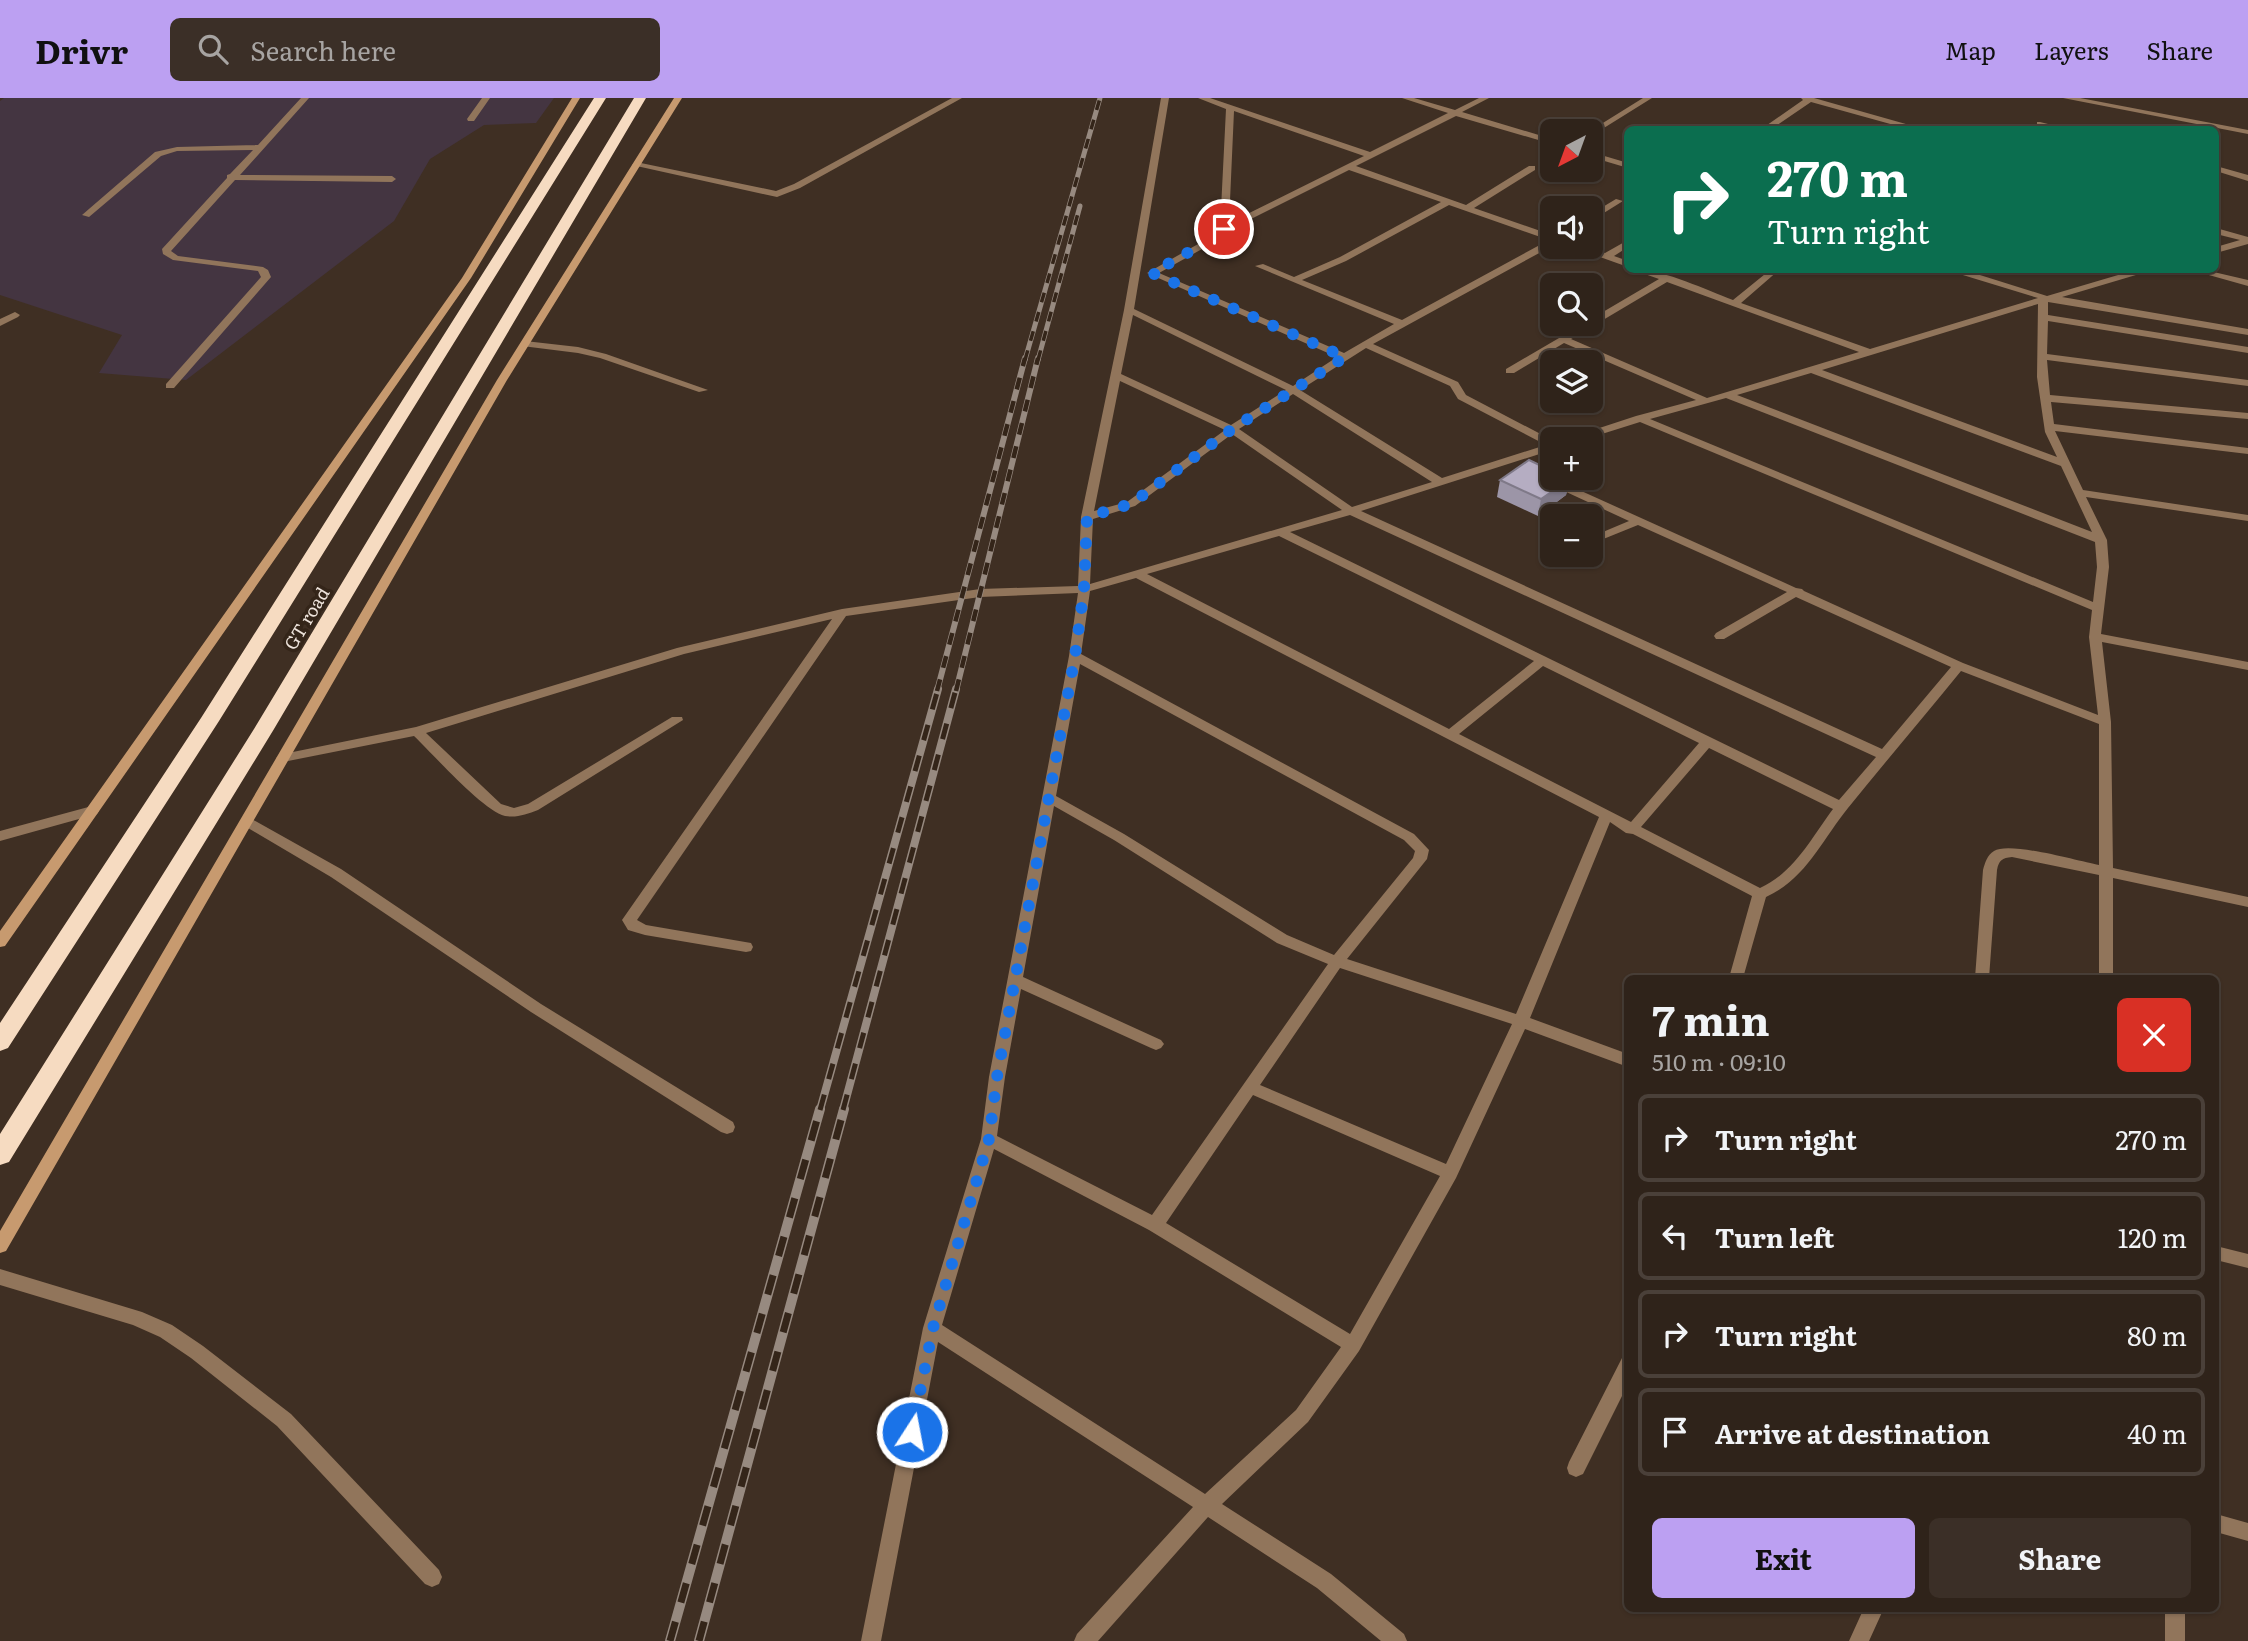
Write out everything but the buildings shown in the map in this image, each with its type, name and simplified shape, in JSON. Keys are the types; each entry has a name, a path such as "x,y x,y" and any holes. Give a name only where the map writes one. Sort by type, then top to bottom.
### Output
{"highway":[{"name":"GT road","path":"0,1042 209,721 600,98"},
{"name":"GT road","path":"0,1155 264,729 640,98"}],"main road":[{"path":"0,942 466,278 576,98"},
{"path":"0,1246 525,344 678,98"}],"street":[{"path":"170,386 266,277 265,272 260,269 176,258 166,252 173,239 305,98"},
{"path":"471,119 486,98"},
{"path":"636,165 766,194 777,194 797,186 958,98"},
{"path":"871,1641 933,1328 989,1139 997,1077 1017,981 1075,656 1084,589 1087,517 1129,310 1165,98"},
{"path":"1202,98 1370,155"},
{"path":"1406,98 1540,138"},
{"path":"1345,357 1152,273 1217,236 1224,229 1485,98"},
{"path":"1603,126 1648,98"},
{"path":"2067,98 2216,126"},
{"path":"1770,126 1807,99 1908,126"},
{"path":"1224,229 1230,107"},
{"path":"2040,124 2047,126"},
{"path":"2219,127 2248,132"},
{"path":"86,215 158,154 177,149 258,147"},
{"path":"1603,158 1624,165"},
{"path":"1347,166 1540,235"},
{"path":"1467,208 1532,168"},
{"path":"2219,170 2248,178"},
{"path":"230,177 392,179"},
{"path":"1603,211 1619,201"},
{"path":"1294,281 1343,259 1448,202"},
{"path":"2219,232 2248,240"},
{"path":"2219,249 2248,240"},
{"path":"1606,257 1624,246"},
{"path":"1087,517 1131,504 1232,429 1365,344 1540,247"},
{"path":"1603,256 1624,263"},
{"path":"1260,266 1400,323"},
{"path":"1651,273 1870,352"},
{"path":"1737,302 1771,273"},
{"path":"1965,273 2043,298 2248,332"},
{"path":"1603,430 2132,273"},
{"path":"2208,273 2248,283"},
{"path":"1510,371 1667,278"},
{"path":"2043,298 2042,356 2049,427 2101,540 2103,567 2095,637 2105,722 2106,975"},
{"path":"1129,310 1293,390 1439,481"},
{"path":"0,323 15,315"},
{"path":"2043,317 2248,350"},
{"path":"1564,340 1706,401"},
{"path":"525,344 578,350 603,356 704,390"},
{"path":"1365,344 1454,384 1462,397 1540,439"},
{"path":"2042,356 2248,383"},
{"path":"1811,369 2064,464"},
{"path":"1116,375 1232,429 1351,510 1883,755"},
{"path":"1725,394 2101,540"},
{"path":"2045,398 2248,416"},
{"path":"1640,418 2098,608"},
{"path":"2049,427 2248,451"},
{"path":"283,758 417,730 681,652 842,613 980,593 1084,589 1351,510 1439,481 1514,465 1540,452"},
{"path":"1571,490 1959,666 2105,722"},
{"path":"2081,493 2248,518"},
{"path":"1603,536 1640,520"},
{"path":"1278,531 1842,807"},
{"path":"1136,573 1760,894"},
{"path":"1720,636 1798,591"},
{"path":"746,947 645,930 634,926 629,919 842,613"},
{"path":"2095,637 2248,666"},
{"path":"1075,656 1419,844 1422,850 1420,859 1338,960 1155,1226"},
{"path":"1448,735 1542,661"},
{"path":"1760,894 1776,887 1795,872 1883,755 1959,666"},
{"path":"417,730 496,807 507,813 519,813 677,720"},
{"path":"1631,830 1707,742"},
{"path":"1048,797 1119,837 1282,939 1318,955 1521,1021 1624,1060"},
{"path":"0,836 92,811"},
{"path":"1084,1641 1207,1505 1302,1416 1353,1345 1450,1173 1521,1021 1606,815"},
{"path":"247,822 336,873 536,1008 727,1127"},
{"path":"1982,975 1990,870 1992,861 1999,854 2012,852 2248,902"},
{"path":"1737,975 1760,894"},
{"path":"1017,981 1156,1044"},
{"path":"1252,1088 1450,1173"},
{"path":"989,1139 1155,1226 1353,1345"},
{"path":"2219,1254 2248,1261"},
{"path":"0,1277 136,1318 166,1331 197,1352 284,1420 432,1577"},
{"path":"933,1328 1324,1581 1397,1641"},
{"path":"1576,1468 1624,1372"},
{"path":"2219,1524 2248,1532"},
{"path":"1860,1641 1872,1612"},
{"path":"2175,1612 2175,1641"}],"shaded area":[{"path":"4,98 554,98 536,123 484,125 430,159 394,221 186,380 99,373 122,335 0,295 0,101"}],"railway":[{"path":"1025,360 1100,98"},
{"path":"1038,360 1080,206"},
{"path":"937,691 1025,358"},
{"path":"956,691 1038,358"},
{"path":"820,1110 938,689"},
{"path":"843,1110 956,689"},
{"path":"670,1641 820,1109"},
{"path":"699,1641 844,1109"}],"route":[{"path":"912,1432 933,1328 989,1139 997,1077 1017,981 1075,656 1084,589 1087,517 1131,504 1232,429 1345,357 1152,273 1217,236 1224,229"}]}
